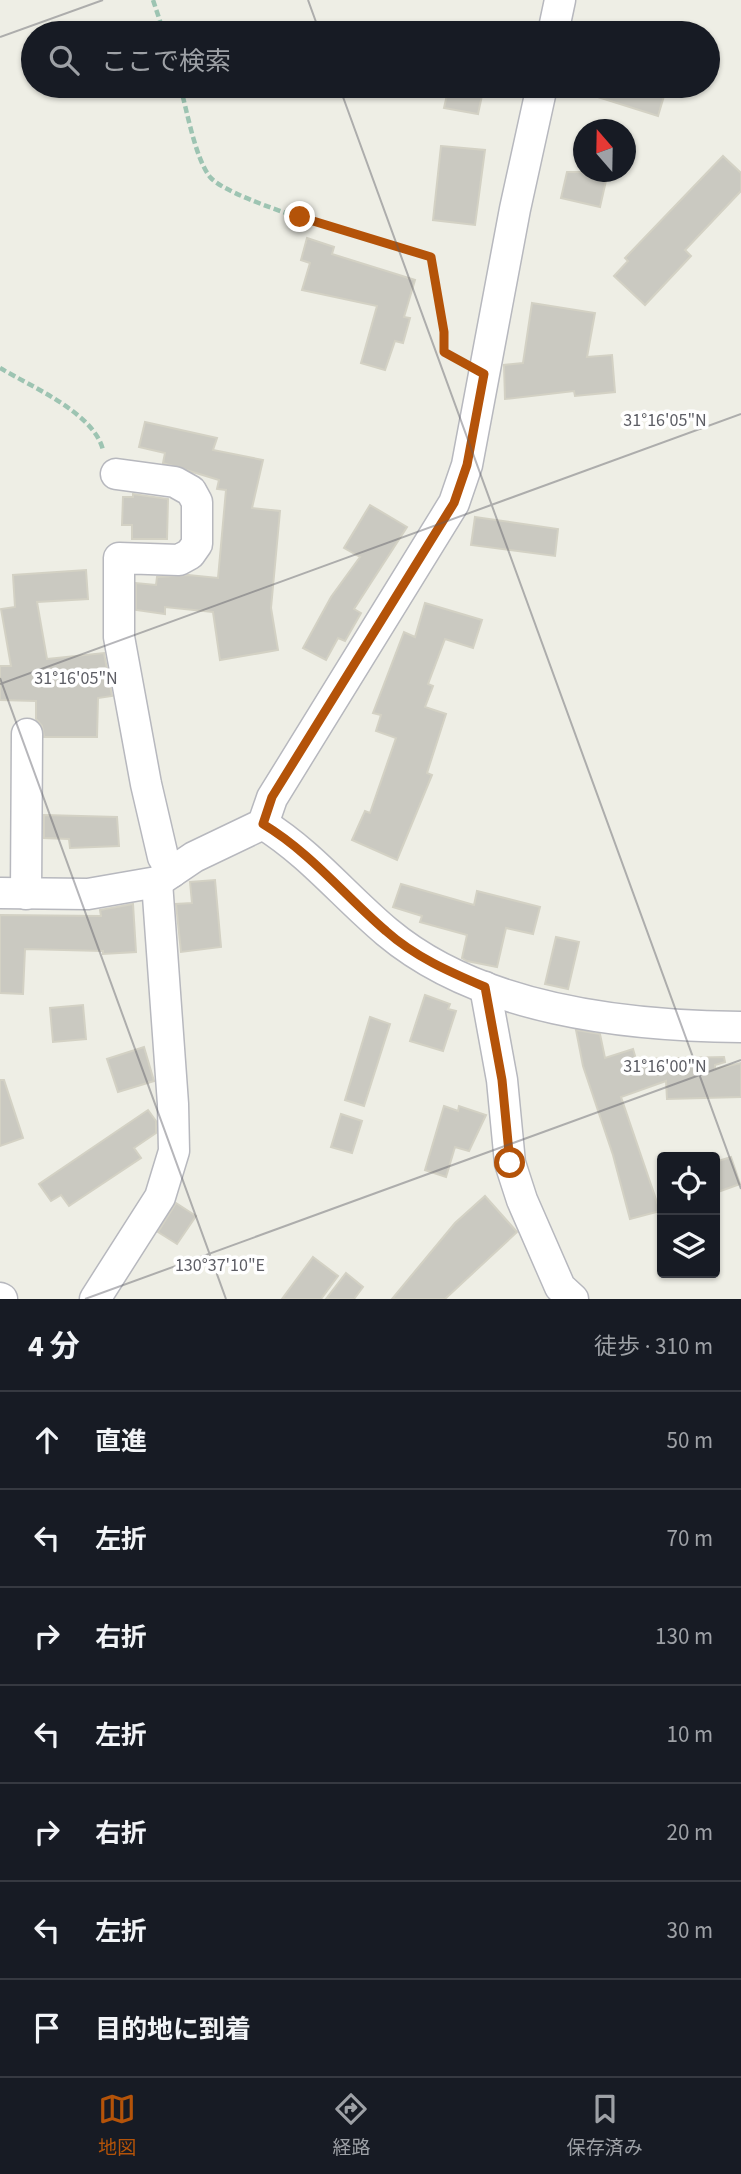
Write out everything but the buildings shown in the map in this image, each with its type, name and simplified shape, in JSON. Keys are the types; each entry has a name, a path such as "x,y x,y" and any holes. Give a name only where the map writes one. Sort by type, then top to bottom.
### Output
{"street":[{"path":"556,21 560,0"},
{"path":"27,734 13,894 88,894 164,877 194,857 263,824 272,797 454,503 467,465 540,98"},
{"path":"95,1299 160,1197 174,1151 163,857 146,784 119,638 119,558 179,560 190,554 197,544 197,502 191,491 175,482 116,474"},
{"path":"263,824 312,858 387,932 416,953 485,987 566,1013 741,1027"},
{"path":"485,987 502,1080 510,1163 559,1295"}],"path":[{"path":"153,0 160,21"},
{"path":"184,98 210,177 227,189 300,217 431,257 444,332 444,352 484,374"},
{"path":"0,368 89,424 100,439 106,458 116,474"}],"route":[{"path":"300,217 431,257 444,332 444,352 484,374 467,465 454,503 272,797 263,824 312,858 387,932 443,969 485,987 502,1080 510,1163"}]}
